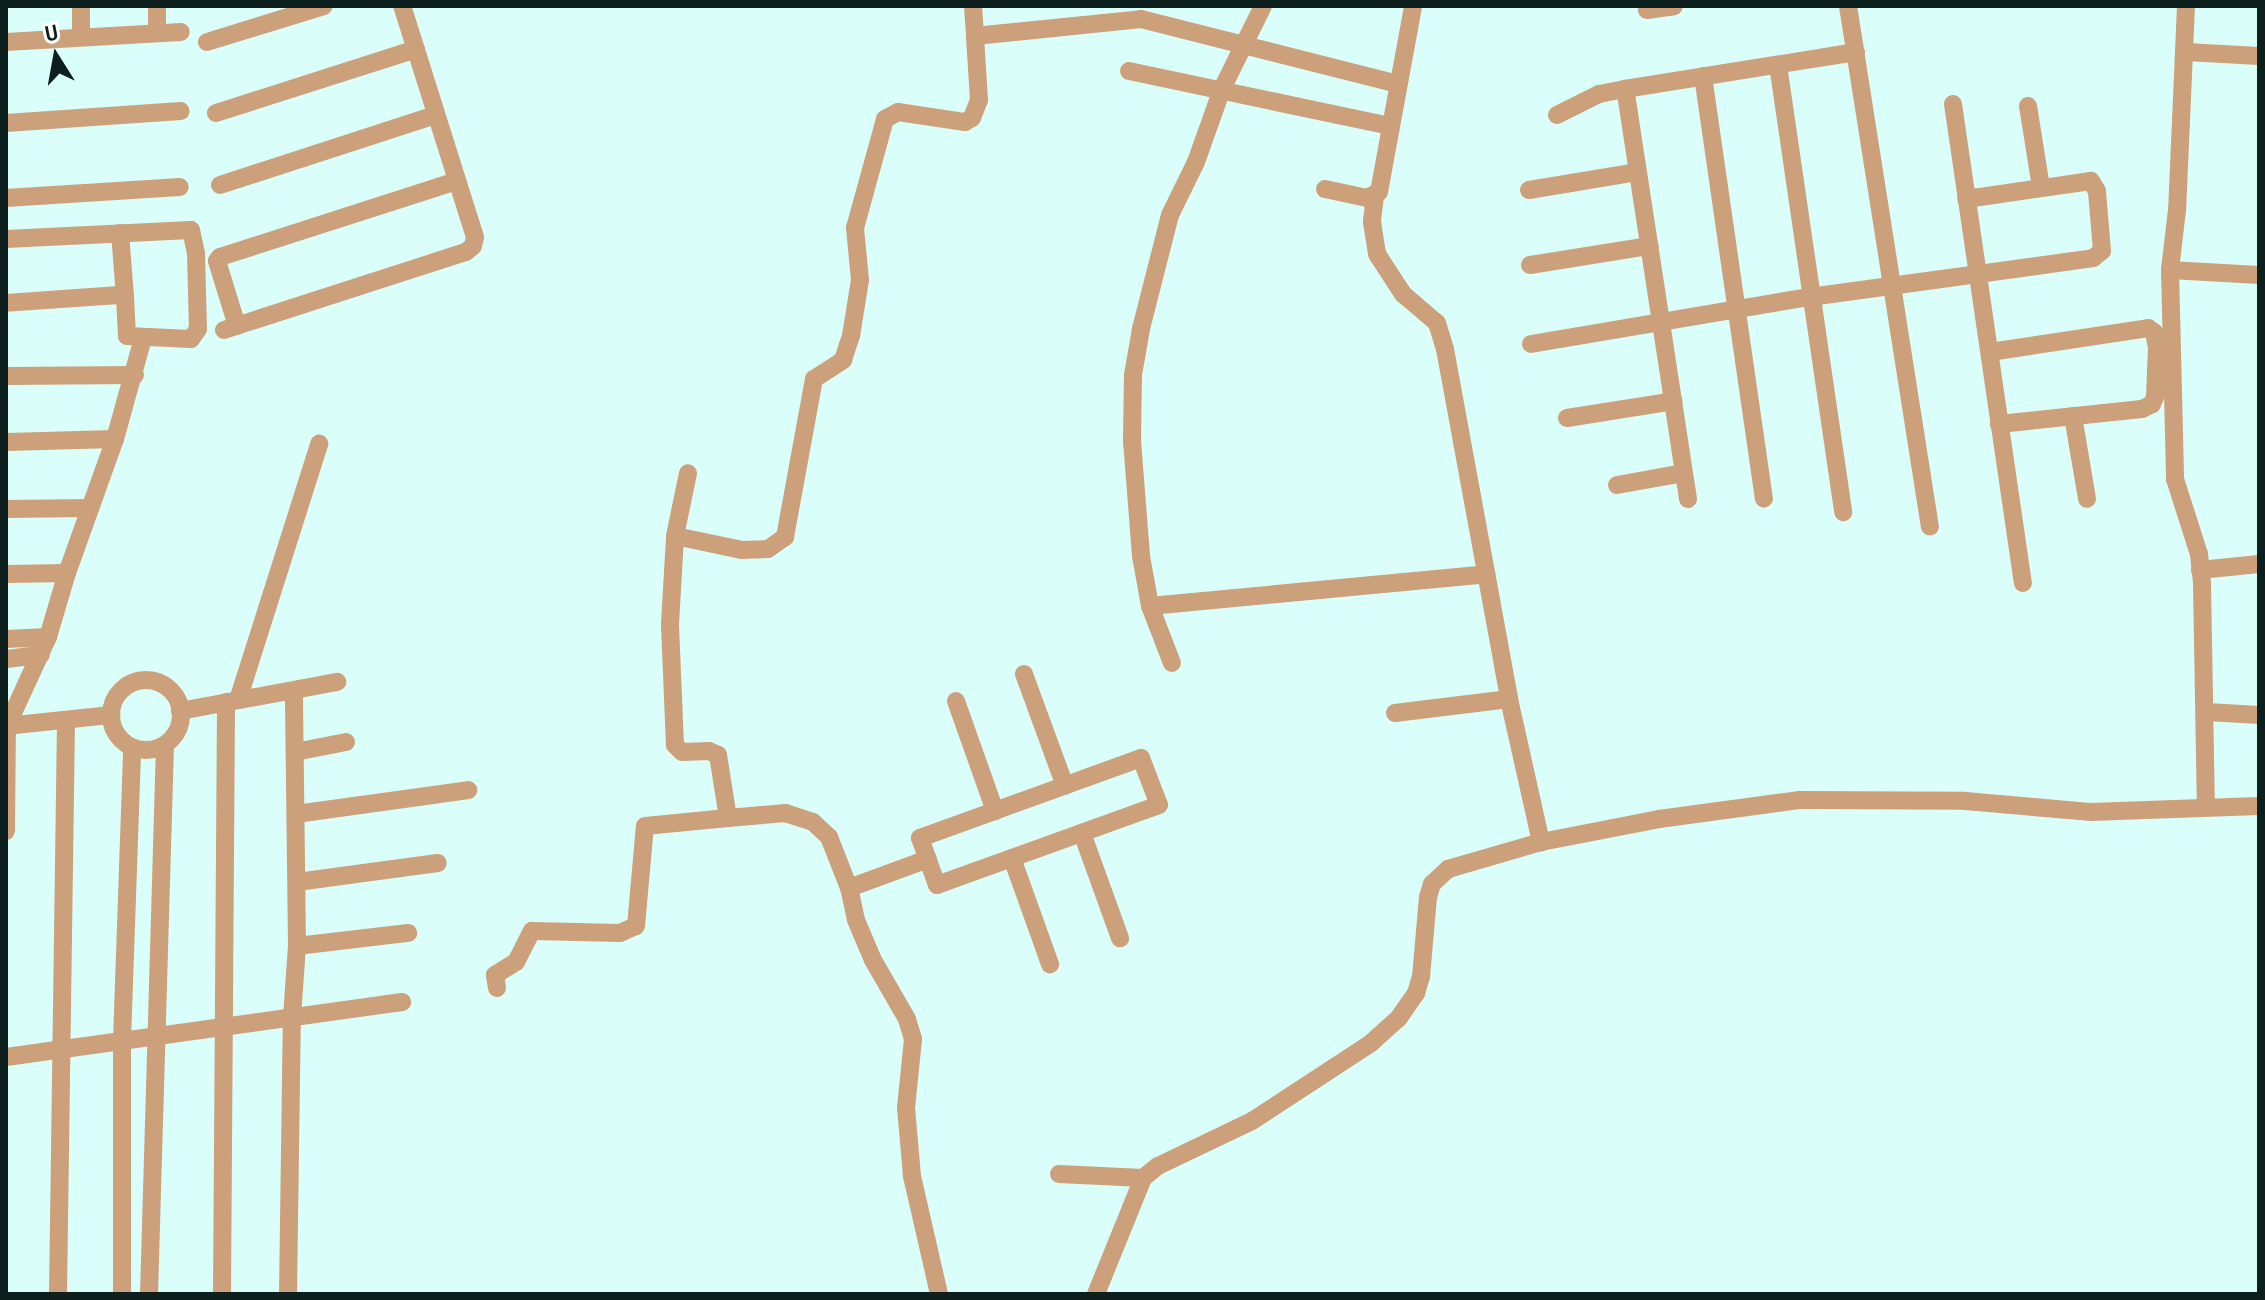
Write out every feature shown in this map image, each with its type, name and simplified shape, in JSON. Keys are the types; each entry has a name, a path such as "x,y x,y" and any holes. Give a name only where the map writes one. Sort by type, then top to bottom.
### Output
{"street":[{"path":"81,6 81,36"},
{"path":"157,6 157,33"},
{"path":"207,42 324,6"},
{"path":"402,6 475,237 466,252 230,328 220,257 457,181"},
{"path":"675,536 742,550 768,549 785,537 814,379 843,360 851,336 860,280 855,228 885,119 898,112 965,122 972,118 979,100 973,6"},
{"path":"1172,663 1150,606 1141,556 1132,441 1133,375 1141,329 1170,215 1196,162 1222,89 1263,6"},
{"path":"1413,6 1372,222 1377,254 1383,266 1403,294 1433,317 1439,327 1509,699 1541,842"},
{"path":"1647,10 1674,6"},
{"path":"1848,6 1895,286 1930,527"},
{"path":"2186,6 2186,52 2170,270 2175,479 2200,570 2207,712 2206,807"},
{"path":"975,36 1141,19 1244,42 1286,58 1398,84"},
{"path":"6,42 181,32"},
{"path":"216,113 416,49"},
{"path":"1557,115 1599,94 1856,52"},
{"path":"2186,52 2259,56"},
{"path":"1778,65 1843,512"},
{"path":"1129,71 1390,126"},
{"path":"1703,76 1764,499"},
{"path":"1625,89 1688,499"},
{"path":"1953,104 2023,583"},
{"path":"2028,106 2041,187"},
{"path":"6,123 181,111"},
{"path":"220,185 436,115"},
{"path":"1529,190 1637,172"},
{"path":"1531,344 1810,297 2093,258 2100,254 2094,183 2086,180 1966,199"},
{"path":"6,198 180,187"},
{"path":"1325,189 1367,198 1375,196"},
{"path":"6,239 186,229 194,234 195,334 191,339 127,336 120,233"},
{"path":"1530,265 1649,246"},
{"path":"2170,270 2259,275"},
{"path":"6,303 125,296"},
{"path":"1990,352 2152,329 2157,347 2152,404 2142,409 1999,424"},
{"path":"6,831 7,726 48,637 67,573 115,439 143,338"},
{"path":"6,376 135,375"},
{"path":"1567,418 1674,401"},
{"path":"2073,416 2087,499"},
{"path":"6,442 115,439"},
{"path":"222,1294 224,1025 232,701 319,444"},
{"path":"688,473 675,536 670,624 675,745 682,752 717,753 728,818"},
{"path":"1617,485 1683,473"},
{"path":"6,509 90,508"},
{"path":"2200,570 2259,564"},
{"path":"6,574 67,573"},
{"path":"1150,606 1486,574"},
{"path":"6,639 48,637"},
{"path":"6,659 41,655"},
{"path":"1024,674 1065,786"},
{"path":"152,680 167,687 178,700 180,711 176,733 165,745 148,750 132,747 119,737 111,715 112,705 121,690 135,681 152,680"},
{"path":"180,711 337,682"},
{"path":"288,1294 292,1017 297,946 294,692"},
{"path":"1395,713 1509,699"},
{"path":"956,701 995,811"},
{"path":"2207,712 2259,715"},
{"path":"7,726 111,715"},
{"path":"58,1294 64,1047 66,720"},
{"path":"295,752 346,742"},
{"path":"149,1294 165,745"},
{"path":"122,1294 124,1040 132,747"},
{"path":"1141,758 1159,805 937,885 920,838 995,811 1141,758"},
{"path":"296,814 468,790"},
{"path":"1096,1294 1143,1178 1158,1166 1252,1121 1371,1043 1398,1019 1416,993 1425,958 1428,897 1438,876 1476,859 1541,842 1659,819 1799,800 1965,801 2090,812 2259,806"},
{"path":"497,988 495,975 516,962 532,931 620,933 636,926 645,826 786,813 813,822 829,837 849,888 856,920 873,960 907,1019 913,1039 906,1108 912,1176 939,1294"},
{"path":"1082,833 1120,938"},
{"path":"1012,858 1050,964"},
{"path":"849,888 928,859"},
{"path":"297,882 438,863"},
{"path":"297,946 408,933"},
{"path":"6,1057 402,1002"},
{"path":"1059,1174 1143,1178"}]}
